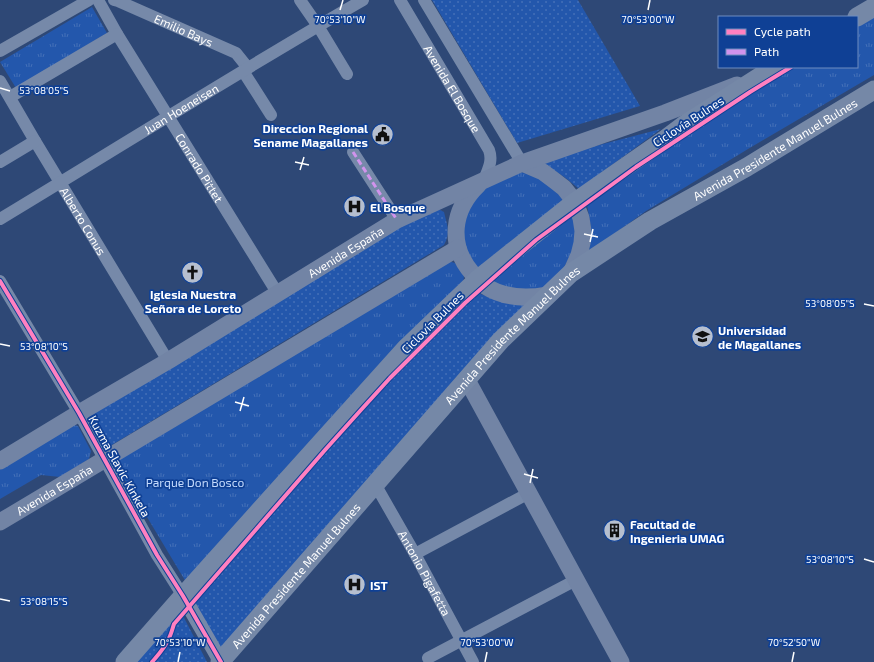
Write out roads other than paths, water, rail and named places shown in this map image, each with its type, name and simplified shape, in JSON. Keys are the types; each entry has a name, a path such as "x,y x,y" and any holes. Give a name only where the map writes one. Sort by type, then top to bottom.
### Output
{"main road":[{"path":"858,16 874,6"},
{"name":"Avenida España","path":"0,461 79,412 168,361 397,220 522,162 665,113 768,71"},
{"path":"125,662 406,348 477,280 576,202 684,125 768,71"},
{"name":"Avenida Presidente Manuel Bulnes","path":"220,662 501,340 571,273 650,221 747,167 874,90"},
{"path":"522,162 542,172 555,181 564,188 576,202 583,231 579,255 571,273"},
{"path":"484,180 469,195 458,215 456,237 458,248 465,266 477,280 488,288 501,293 513,297 535,297 547,295"},
{"name":"Avenida España","path":"0,522 458,248"},
{"path":"467,380 621,662"}],"street":[{"path":"0,51 89,0"},
{"name":"Conrado Pittet","path":"98,0 117,34 278,294"},
{"name":"Emilio Bays","path":"114,0 236,53 271,115"},
{"path":"300,0 318,26 347,74"},
{"name":"Juan Hoeneisen","path":"0,219 168,116 364,0"},
{"name":"Avenida El Bosque","path":"400,0 489,150 491,160 484,180"},
{"name":"Avenida El Bosque","path":"424,0 522,162"},
{"path":"10,98 117,34"},
{"name":"Alberto Conus","path":"0,81 168,361"},
{"path":"0,162 35,141"},
{"path":"352,152 397,220"},
{"name":"Kuzma Slavic Kinkela","path":"0,281 79,412 157,555 183,596 220,662"},
{"name":"Antonio Pigafetta","path":"375,484 415,554 473,662"},
{"path":"415,554 529,492"},
{"path":"428,658 576,580"}],"place":[{"name":"Direccion Regional Sename Magallanes","path":"383,135"},
{"name":"El Bosque","path":"355,207"},
{"name":"Iglesia Nuestra Señora de Loreto","path":"193,273"},
{"name":"Universidad de Magallanes","path":"703,337"},
{"name":"Facultad de Ingenieria UMAG","path":"615,531"},
{"name":"IST","path":"354,585"}],"park label":[{"name":"Parque Don Bosco","path":"195,482"}]}
